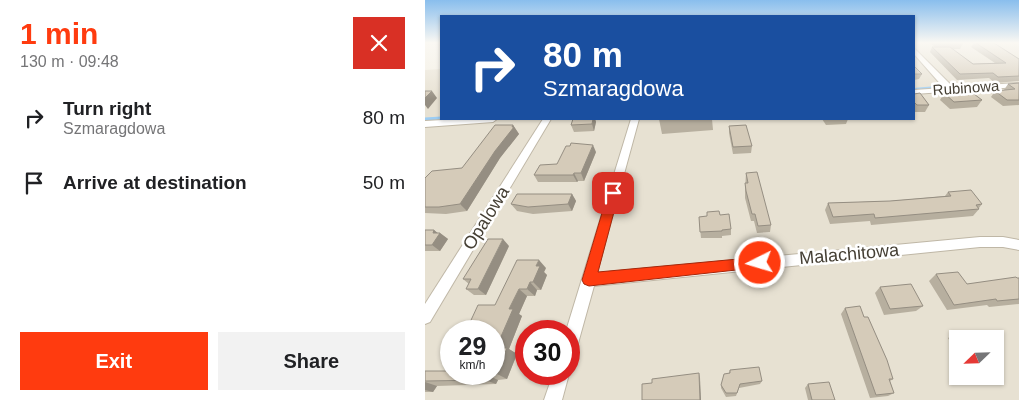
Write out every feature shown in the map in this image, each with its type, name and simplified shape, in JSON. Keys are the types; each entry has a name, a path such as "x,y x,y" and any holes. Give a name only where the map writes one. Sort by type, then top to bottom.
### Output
{"street":[{"path":"925,62 950,89"},
{"name":"Rubinowa","path":"915,92 1019,85"},
{"path":"425,124 479,120"},
{"name":"Opalowa","path":"425,317 546,120"},
{"path":"577,320 635,120"},
{"name":"Malachitowa","path":"589,280 980,242 1003,242 1019,245"},
{"path":"553,400 558,385"}],"shaded area":[{"path":"915,62 1019,62 1019,400 425,400 425,70 440,69 440,120 915,120"}],"building":[{"path":"947,62 970,62 973,64 1006,63 1004,62 1019,62 1019,76 998,77 993,73 960,74"},
{"path":"915,67 922,74 915,74"},
{"path":"1019,83 1019,100 1007,100 995,91 1015,89 1008,84"},
{"path":"425,91 432,91 425,98"},
{"path":"970,91 982,100 954,102 944,93"},
{"path":"920,93 929,105 917,105 915,103 915,94"},
{"path":"573,120 593,120 592,124 571,125"},
{"path":"495,125 513,125 512,127 514,127 495,151 460,204 425,207 425,178 432,171 462,168"},
{"path":"746,125 752,146 733,147 729,126"},
{"path":"571,143 593,145 581,173 574,173 573,175 534,175 540,165 557,164 566,146 570,146"},
{"path":"757,172 771,225 758,226 755,214 752,214 746,191 745,183 748,183 746,173"},
{"path":"971,190 982,204 976,205 979,209 875,218 874,214 833,217 828,203 890,201 951,196 948,192"},
{"path":"517,194 572,194 568,204 528,207 511,204"},
{"path":"719,211 720,215 729,214 731,229 700,232 699,217 707,216 707,212"},
{"path":"425,230 434,230 433,233 440,233 432,245 425,245"},
{"path":"488,239 503,239 478,289 466,289 471,279 463,279"},
{"path":"517,260 539,260 536,266 540,266 533,282 530,282 527,289 519,289 509,309 513,309 505,327 505,320 471,320 478,305 495,305"},
{"path":"958,272 967,284 1019,278 1019,299 997,301 996,299 954,305 936,274"},
{"path":"911,284 923,306 890,309 880,287"},
{"path":"860,306 864,317 868,317 887,360 893,379 889,379 894,393 876,395 845,308"},
{"path":"759,367 762,381 740,384 737,393 726,393 721,385 724,374 730,373 730,370"},
{"path":"425,371 440,371 440,381 425,381"},
{"path":"699,373 700,400 642,400 642,384 652,383 652,379"},
{"path":"829,382 835,400 812,400 808,384"}],"waterway":[{"path":"916,89 940,87"},
{"path":"425,119 440,118"}],"route":[{"path":"613,193 589,280 760,263"}]}
